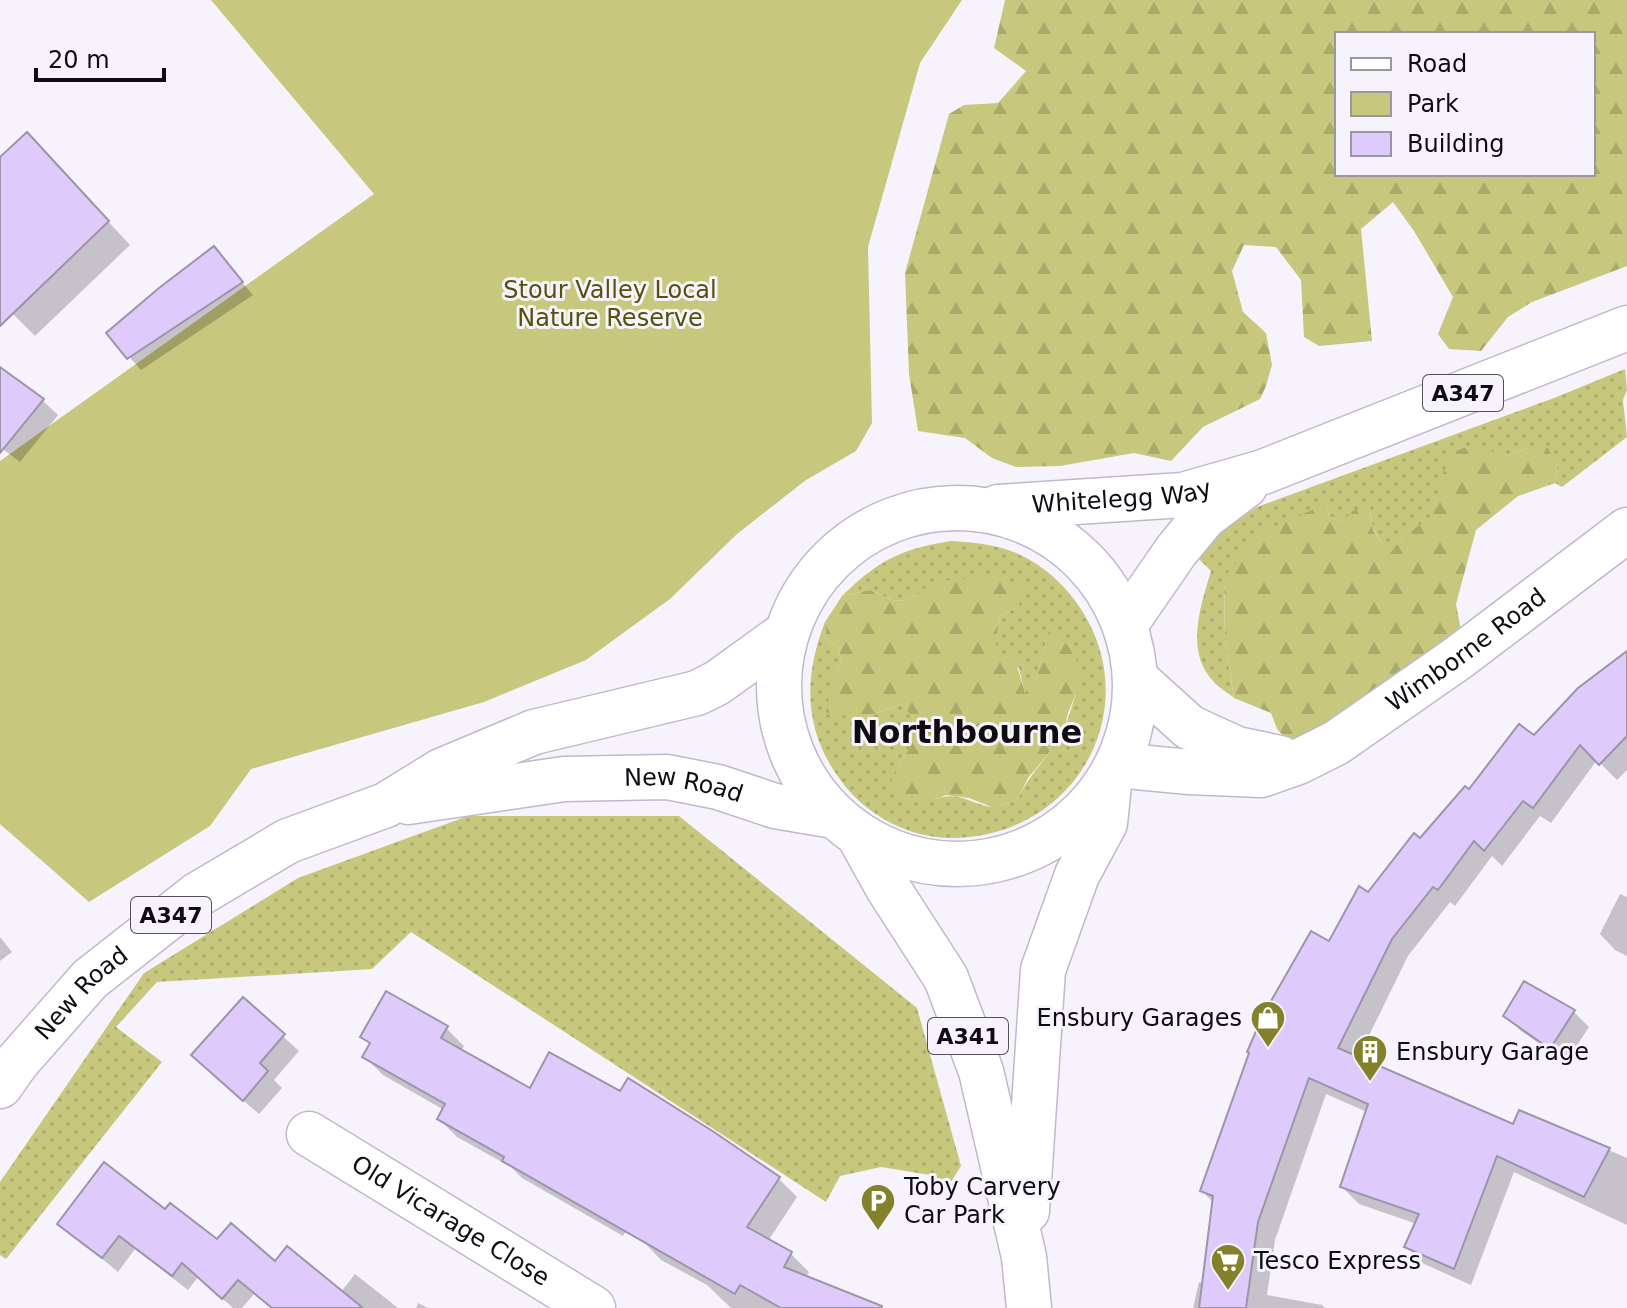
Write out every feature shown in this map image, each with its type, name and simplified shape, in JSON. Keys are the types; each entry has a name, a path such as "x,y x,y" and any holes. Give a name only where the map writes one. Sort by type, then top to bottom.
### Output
{"main road":[{"name":"Whitelegg Way","path":"980,508 1183,495 1263,472 1627,328"},
{"name":"Whitelegg Way","path":"1125,625 1176,551 1204,517 1263,472"},
{"path":"980,508 1027,521 1068,546 1102,582 1125,625 1136,679 1134,709 1128,738 1113,772 1085,811 1053,837 1016,855 976,864 935,864 895,854 846,826 803,778 784,732 778,683 785,634 806,589 839,550 882,523 930,509 980,508"},
{"name":"Wimborne Road","path":"1113,772 1261,775 1298,762 1336,743 1446,667 1627,530"},
{"name":"New Road","path":"0,1086 17,1062 90,979 197,895 288,841 386,805 441,771 534,732 697,693 717,683 785,634"},
{"path":"1136,679 1189,727 1237,749 1298,762"},
{"name":"A341","path":"1024,1257 1043,970 1077,875 1105,823 1113,772"},
{"name":"New Road","path":"386,805 564,779 667,777 718,787 846,826"},
{"name":"A341","path":"846,826 946,978 981,1071 1024,1257 1029,1308"},
{"name":"Old Vicarage Close","path":"309,1134 593,1308"}],"green space":[{"name":"Stour Valley Local Nature Reserve","path":"211,0 962,0 920,63 868,247 872,423 856,451 806,480 737,534 670,599 586,660 484,702 251,769 210,826 89,902 0,824 0,461 374,194"},
{"path":"1005,0 1627,0 1627,266 1532,302 1508,317 1481,351 1449,349 1438,334 1453,297 1393,202 1361,229 1372,341 1319,346 1304,337 1301,280 1276,247 1244,245 1232,271 1243,312 1266,333 1272,365 1260,399 1203,427 1171,461 1134,453 1060,466 1016,467 992,458 965,438 918,431 909,374 905,273 949,114 964,105 998,103 1026,71 994,48"},
{"path":"1625,369 1627,390 1623,400 1627,437 1562,487 1555,483 1557,465 1527,448 1503,457 1424,524 1402,538 1389,556 1373,529 1370,510 1342,522 1329,516 1326,505 1224,578 1225,640 1234,698 1216,684 1205,670 1197,643 1200,613 1211,571 1198,558 1217,533 1257,507"},
{"path":"1475,443 1503,457 1527,448 1548,448 1557,465 1555,483 1518,496 1476,530 1456,604 1462,636 1361,703 1332,718 1329,740 1289,742 1277,729 1271,713 1234,698 1225,640 1224,578 1258,533 1326,504 1329,516 1342,522 1354,510 1370,510 1373,530 1389,555 1402,538 1433,515 1443,473 1454,452"},
{"path":"951,541 1011,551 1050,574 1069,593 1094,633 1105,674 1104,715 1091,754 1068,787 1037,814 997,832 951,838 906,830 879,816 855,797 831,767 821,747 811,707 810,686 825,622 826,638 838,648 842,663 833,679 861,719 902,704 913,718 909,749 898,766 933,800 949,796 994,807 1017,800 1060,739 1079,686 1049,631 1037,675 1025,694 1019,668 994,652 999,617 1019,606 937,581 905,601 892,600 870,590 842,596 892,558"},
{"path":"997,577 1023,587 1019,606 999,617 995,651 1015,659 1025,693 1037,675 1049,630 1065,642 1076,656 1079,686 1063,736 1028,778 1017,800 994,808 969,798 946,795 908,803 888,789 909,749 913,718 902,704 861,719 826,712 833,679 842,663 838,648 826,638 825,622 842,596 870,590 892,600 905,601 936,581"},
{"path":"468,816 679,816 917,1008 961,1166 944,1193 930,1175 881,1167 840,1176 826,1202 411,932 372,969 157,982 116,1027 162,1062 6,1259 0,1255 0,1182 144,973 298,878"}],"building":[{"path":"27,132 109,221 0,326 0,157"},
{"path":"214,246 243,282 127,359 106,333"},
{"path":"0,367 44,399 0,453"},
{"path":"1627,651 1627,736 1599,765 1580,745 1533,808 1523,801 1484,851 1474,841 1438,890 1433,887 1392,939 1338,1048 1513,1124 1519,1110 1610,1148 1584,1197 1497,1156 1454,1269 1404,1247 1419,1214 1340,1187 1368,1104 1309,1078 1258,1222 1246,1308 1199,1308 1213,1196 1200,1191 1247,1052 1263,1015 1311,931 1329,941 1359,886 1368,892 1414,833 1420,838 1465,786 1469,789 1519,724 1534,735 1578,688"},
{"path":"1524,981 1575,1010 1550,1049 1503,1016"},
{"path":"386,991 448,1026 441,1038 530,1088 549,1052 620,1091 628,1078 714,1132 780,1177 747,1227 792,1252 784,1267 881,1308 781,1308 740,1285 735,1294 502,1161 504,1157 437,1119 445,1104 362,1057 370,1043 360,1037"},
{"path":"243,997 285,1034 260,1063 268,1071 243,1101 191,1055"},
{"path":"104,1162 165,1209 170,1203 217,1239 231,1223 275,1261 287,1246 363,1308 272,1308 238,1280 222,1299 182,1263 172,1276 119,1236 102,1258 57,1224"}],"place":[{"name":"Ensbury Garages","path":"1268,1049"},
{"name":"Ensbury Garage","path":"1370,1083"},
{"name":"Toby Carvery Car Park","path":"878,1232"},
{"name":"Tesco Express","path":"1228,1292"}],"district":[{"name":"Northbourne","path":"967,732"}]}
